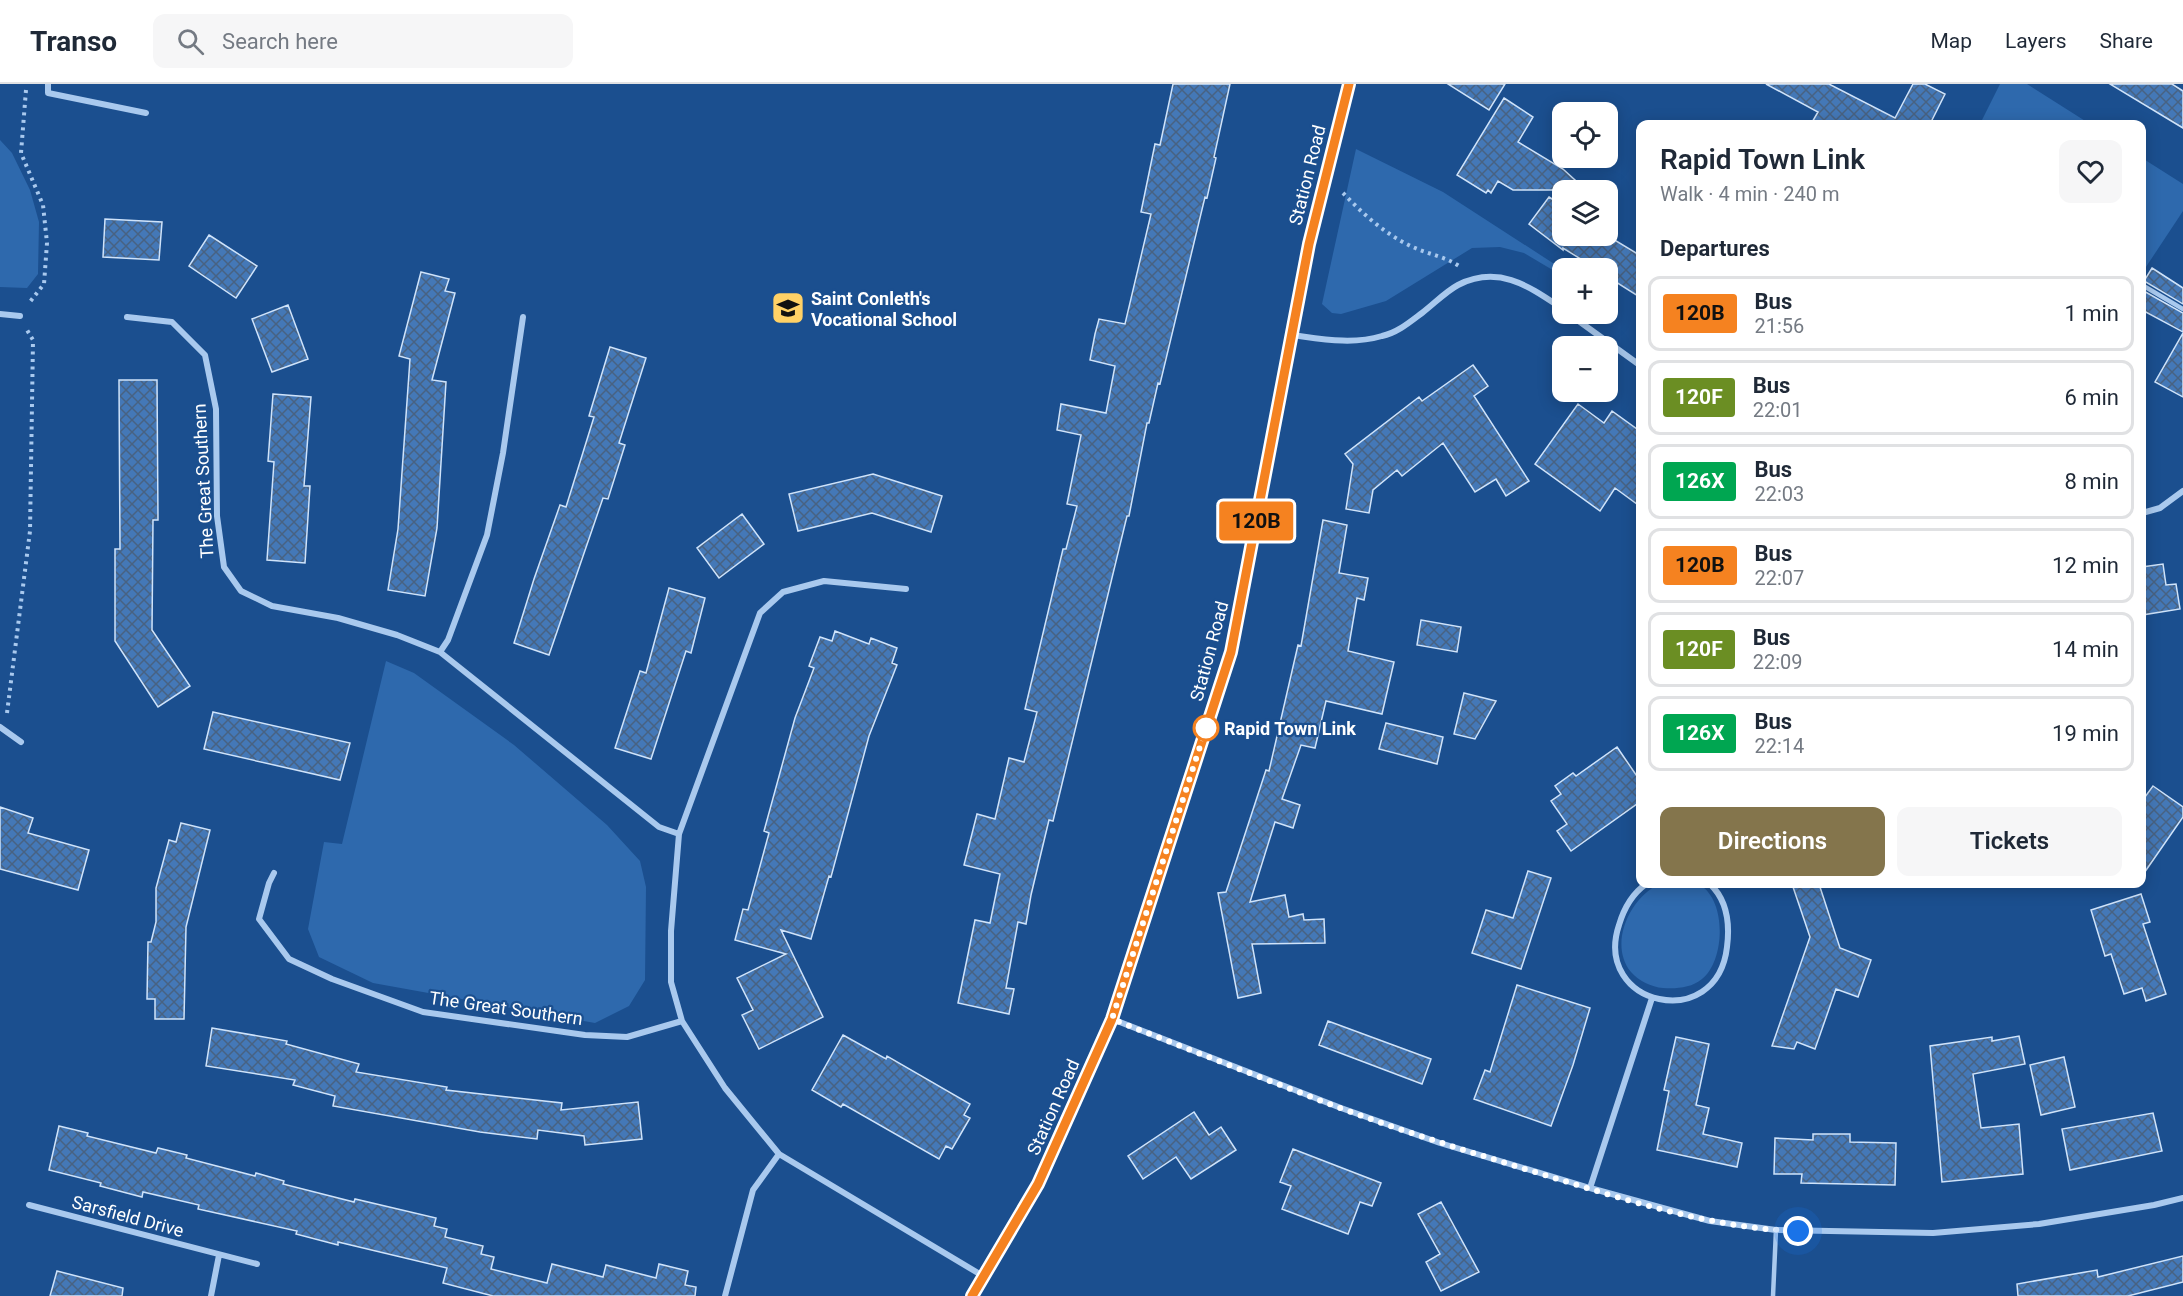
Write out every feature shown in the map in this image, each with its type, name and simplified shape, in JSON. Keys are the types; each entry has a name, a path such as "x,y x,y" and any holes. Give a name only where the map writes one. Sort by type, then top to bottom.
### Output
{"main road":[{"name":"Station Road","path":"972,1296 1038,1184 1112,1019 1231,652 1292,334 1323,184 1348,84"}],"street":[{"path":"48,84 48,93 146,113"},
{"path":"1292,334 1344,342 1383,336 1402,327 1456,286 1469,280 1491,277 1509,278 1527,285 1552,302"},
{"path":"0,314 20,316"},
{"name":"The Great Southern","path":"127,317 172,322 206,355 216,409 217,516 224,567 241,591 272,606 338,618 397,635 440,652 659,827 679,834"},
{"path":"440,652 448,640 487,535 503,453 523,317"},
{"path":"1583,324 1636,362"},
{"path":"2146,512 2160,508 2183,491"},
{"path":"906,589 824,582 783,592 760,613 679,834 671,931 671,982 682,1021 725,1088 779,1154 983,1276"},
{"path":"3,729 21,742"},
{"name":"The Great Southern","path":"274,873 259,919 289,959 342,983 423,1012 585,1035 627,1037 682,1021"},
{"path":"1640,888 1623,910 1615,936 1614,951 1619,970 1629,984 1652,998 1674,1000 1690,998 1708,989 1720,974 1727,950 1729,929 1724,904 1715,888"},
{"path":"1590,1188 1652,998"},
{"path":"1112,1019 1352,1112 1440,1143 1710,1221 1776,1230 1933,1233 2039,1224 2183,1198"},
{"path":"725,1296 753,1190 779,1154"},
{"name":"Sarsfield Drive","path":"29,1205 257,1264"},
{"path":"211,1296 219,1256"}],"lane":[{"path":"2146,287 2183,309"},
{"path":"1773,1296 1776,1230"}],"path":[{"path":"3,729 30,531 33,340 20,316 44,284 47,243 44,205 21,153 26,90"},
{"path":"1323,184 1340,190 1368,218 1403,242 1458,264 1469,280"}],"shaded area":[{"path":"2000,84 2027,84 2084,120 1982,120"},
{"path":"0,140 12,153 30,190 39,222 38,274 27,288 0,287"},
{"path":"1356,149 1443,192 1552,262 1552,270 1524,253 1500,247 1472,248 1386,301 1341,314 1332,313 1322,304"},
{"path":"2146,161 2183,184 2183,211 2146,267"},
{"path":"386,661 414,673 514,745 607,825 640,861 646,887 645,980 629,1006 595,1023 373,983 319,957 308,929 324,842 342,844"},
{"path":"1653,888 1703,888 1715,904 1719,917 1719,946 1710,970 1698,982 1678,988 1650,985 1634,975 1624,961 1622,936 1625,923 1639,900"}],"building":[{"path":"1173,84 1230,84 1207,198 1205,197 1160,384 1158,383 1149,423 1147,423 1129,516 1127,516 1053,821 1049,820 1026,924 1018,922 1006,988 1014,989 1009,1014 958,1003 975,920 990,923 1000,874 964,865 977,814 995,819 1009,758 1024,762 1037,712 1025,709 1063,549 1066,549 1077,506 1067,504 1081,435 1057,430 1061,404 1106,413 1115,366 1090,360 1095,334 1099,319 1125,324 1151,214 1141,212 1155,144 1160,145"},
{"path":"1448,84 1505,84 1489,110"},
{"path":"1766,84 1829,84 1895,118 1913,84 1925,84 1945,94 1932,120 1813,120 1818,112"},
{"path":"2110,84 2172,84 2183,91 2183,128"},
{"path":"1504,98 1533,117 1518,142 1552,162 1552,168 1561,168 1575,180 1552,180 1552,190 1513,190 1498,181 1491,193 1488,190 1486,193 1457,175"},
{"path":"1549,197 1552,199 1552,242 1529,224"},
{"path":"105,219 162,222 159,260 103,257"},
{"path":"209,235 257,266 236,298 189,266"},
{"path":"1618,242 1636,253 1636,295 1618,283 1618,258 1579,258 1563,248 1563,250 1558,246 1618,246"},
{"path":"2152,268 2183,288 2183,304 2146,282"},
{"path":"421,272 449,279 445,291 455,293 432,380 446,382 437,528 425,596 388,590 398,529 410,359 399,356"},
{"path":"2146,292 2183,313 2183,332 2146,312"},
{"path":"288,305 308,359 272,372 252,319"},
{"path":"2183,333 2183,397 2155,382"},
{"path":"610,347 646,358 619,443 625,445 608,499 603,498 549,655 514,643 560,505 566,507 594,417 589,416"},
{"path":"1473,365 1488,386 1474,396 1529,481 1506,496 1496,479 1475,492 1443,443 1402,476 1397,470 1373,490 1369,513 1346,509 1353,464 1345,454 1419,397 1422,401"},
{"path":"119,380 157,380 158,520 153,520 152,630 190,686 158,707 115,641 115,549 120,549"},
{"path":"273,394 311,397 304,486 310,486 305,563 267,560 274,462 268,461"},
{"path":"1578,404 1604,423 1612,411 1636,428 1636,503 1615,488 1600,511 1535,464"},
{"path":"873,474 942,496 931,532 872,513 798,531 789,494"},
{"path":"742,514 764,544 719,578 697,548"},
{"path":"1323,520 1347,525 1339,573 1368,578 1364,600 1357,598 1348,651 1394,662 1382,714 1326,701 1315,748 1301,745 1282,799 1300,805 1293,828 1275,822 1250,902 1285,895 1289,917 1303,914 1304,920 1324,919 1325,943 1252,944 1261,993 1238,998 1218,893 1226,892 1266,770 1269,771 1298,645 1301,646"},
{"path":"2163,564 2166,585 2176,584 2180,609 2146,614 2146,566"},
{"path":"669,588 705,598 691,653 686,651 651,759 615,748 640,671 646,673"},
{"path":"1421,620 1461,627 1457,652 1417,645"},
{"path":"835,631 869,644 871,638 897,648 892,663 897,665 869,736 831,877 829,876 811,939 781,930 823,1017 759,1049 742,1015 753,1010 737,978 786,954 735,940 743,909 748,910 769,833 764,831 795,718 814,668 809,666 820,637 832,641"},
{"path":"1464,693 1496,701 1475,739 1454,734"},
{"path":"213,712 350,743 340,780 204,749"},
{"path":"1386,723 1443,737 1437,764 1379,749"},
{"path":"1617,747 1636,775 1636,805 1571,851 1557,831 1567,824 1551,801 1561,794 1555,786 1573,773 1576,776"},
{"path":"2153,786 2183,807 2183,817 2146,870 2146,796"},
{"path":"0,807 33,818 28,833 89,850 78,890 0,869"},
{"path":"181,823 210,830 186,927 184,1019 155,1019 155,999 147,999 148,942 151,942 156,922 156,888 169,840 176,842"},
{"path":"1528,871 1551,878 1521,969 1472,953 1486,910 1513,918"},
{"path":"1793,888 1820,888 1840,948 1871,960 1858,997 1836,989 1815,1049 1797,1042 1794,1049 1772,1046 1810,937"},
{"path":"2141,894 2150,922 2143,924 2166,994 2146,1001 2142,988 2124,994 2111,954 2105,956 2091,910"},
{"path":"1517,985 1590,1008 1551,1126 1474,1099 1485,1070 1490,1072"},
{"path":"1328,1021 1431,1059 1422,1084 1319,1045"},
{"path":"212,1028 287,1041 286,1044 359,1064 356,1072 447,1087 446,1090 562,1103 561,1110 638,1102 642,1139 585,1145 584,1136 538,1130 537,1139 480,1132 333,1106 335,1096 293,1085 295,1080 206,1066"},
{"path":"843,1035 886,1059 887,1056 970,1104 964,1115 970,1118 952,1149 946,1146 939,1159 843,1104 841,1107 812,1090"},
{"path":"2019,1036 2025,1064 1973,1074 1981,1128 2019,1124 2023,1174 1942,1182 1930,1046 1992,1037 1992,1041"},
{"path":"1676,1037 1709,1044 1696,1105 1709,1108 1703,1134 1742,1143 1737,1167 1657,1150 1669,1091 1664,1090"},
{"path":"2064,1057 2075,1107 2041,1115 2030,1065"},
{"path":"1194,1112 1209,1135 1221,1127 1236,1150 1191,1179 1176,1157 1143,1179 1128,1156"},
{"path":"2153,1113 2162,1151 2070,1170 2062,1129"},
{"path":"59,1126 88,1133 87,1136 156,1153 158,1148 187,1155 186,1158 255,1176 256,1173 284,1181 283,1184 354,1202 355,1199 436,1218 434,1226 447,1229 445,1237 483,1246 481,1254 494,1257 491,1269 547,1283 552,1264 603,1277 606,1265 656,1278 659,1264 688,1271 685,1285 696,1287 695,1296 493,1296 443,1283 447,1268 338,1242 338,1245 296,1234 297,1231 198,1209 199,1205 143,1192 142,1197 100,1186 101,1183 49,1170"},
{"path":"1813,1134 1850,1134 1850,1142 1896,1143 1895,1185 1801,1183 1802,1174 1774,1174 1775,1138 1813,1140"},
{"path":"1293,1149 1381,1183 1372,1206 1360,1202 1348,1234 1282,1209 1291,1186 1280,1182"},
{"path":"1441,1202 1479,1272 1441,1291 1426,1262 1440,1254 1418,1214"},
{"path":"2183,1256 2183,1282 2128,1296 2018,1296 2017,1284 2097,1270 2098,1277"},
{"path":"57,1271 123,1288 122,1296 50,1296"}],"bus line":[{"name":"120B","path":"972,1296 1038,1184 1112,1019 1231,652 1309,244 1349,84"}],"place":[{"name":"Saint Conleth's Vocational School","path":"788,308"},
{"name":"Rapid Town Link","path":"1206,728"}],"route":[{"path":"1206,728 1112,1019 1341,1108 1440,1143 1710,1221 1798,1231"}]}
